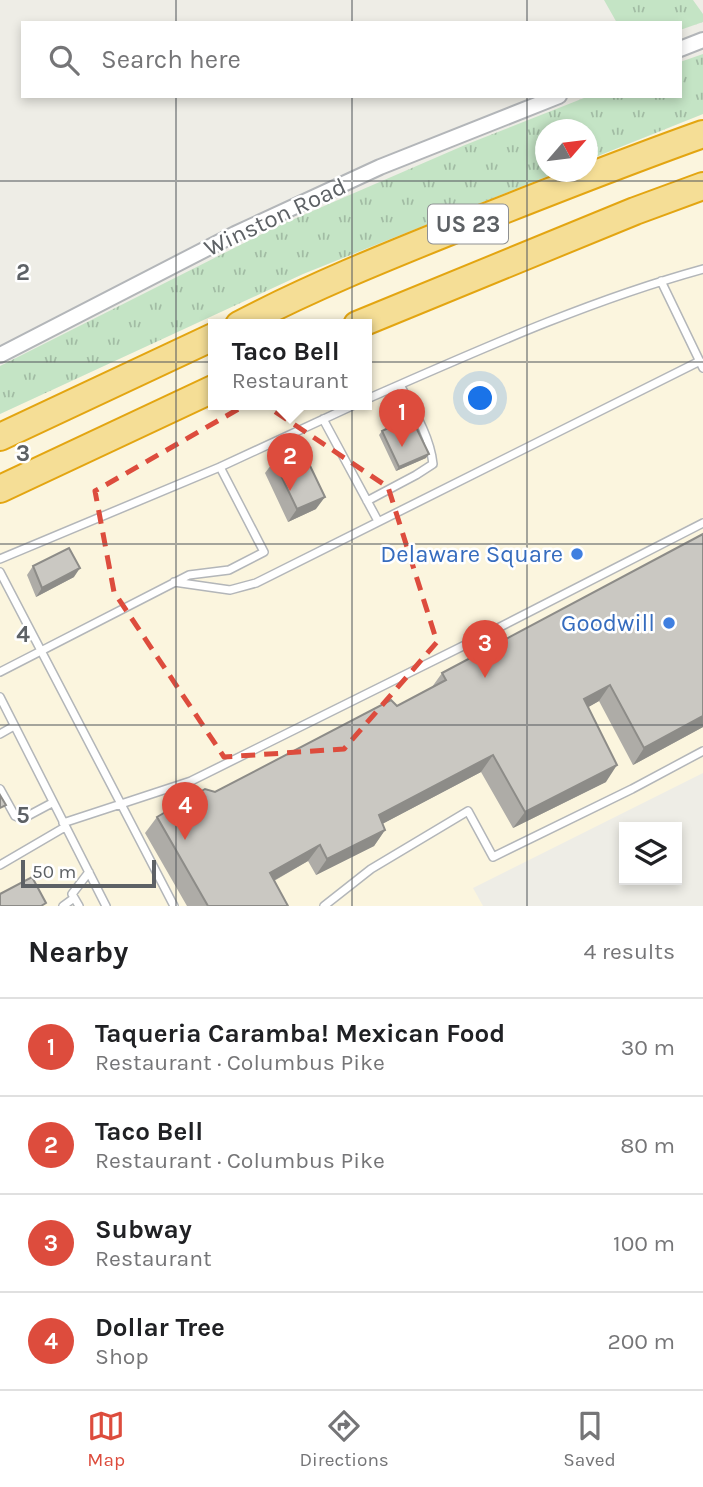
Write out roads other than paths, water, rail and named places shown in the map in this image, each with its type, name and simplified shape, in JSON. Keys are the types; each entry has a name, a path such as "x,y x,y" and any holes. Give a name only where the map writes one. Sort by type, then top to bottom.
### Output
{"highway":[{"name":"US 23","path":"251,319 287,300 422,242 609,167 703,134"},
{"name":"US 23","path":"372,319 635,211 703,186"},
{"path":"0,437 208,339"},
{"path":"0,489 208,391"}],"street":[{"path":"682,47 703,40"},
{"name":"Winston Road","path":"0,355 259,223 380,167 554,98"}],"lane":[{"path":"372,397 483,348 661,281 703,269"},
{"path":"174,582 230,590 256,583 701,365 661,281"},
{"path":"368,501 433,464 432,453 418,418 400,385"},
{"path":"0,559 220,467 343,410"},
{"path":"323,419 378,521"},
{"path":"0,672 189,575 229,570 264,551 220,467"},
{"path":"0,865 64,825 191,781 703,523"},
{"path":"0,572 174,906"},
{"path":"0,697 106,906"},
{"path":"0,734 14,726"},
{"path":"324,906 371,869 468,811 493,857 703,751"},
{"path":"0,789 15,816 22,819 52,803"},
{"path":"79,906 72,894 89,872"},
{"path":"63,906 74,898"}],"place":[{"name":"Taqueria Caramba! Mexican Food","path":"402,447"},
{"name":"Taco Bell","path":"290,491"},
{"name":"Delaware Square","path":"577,554"},
{"name":"Goodwill","path":"669,623"},
{"name":"Subway","path":"485,678"},
{"name":"Dollar Tree","path":"185,840"}]}
